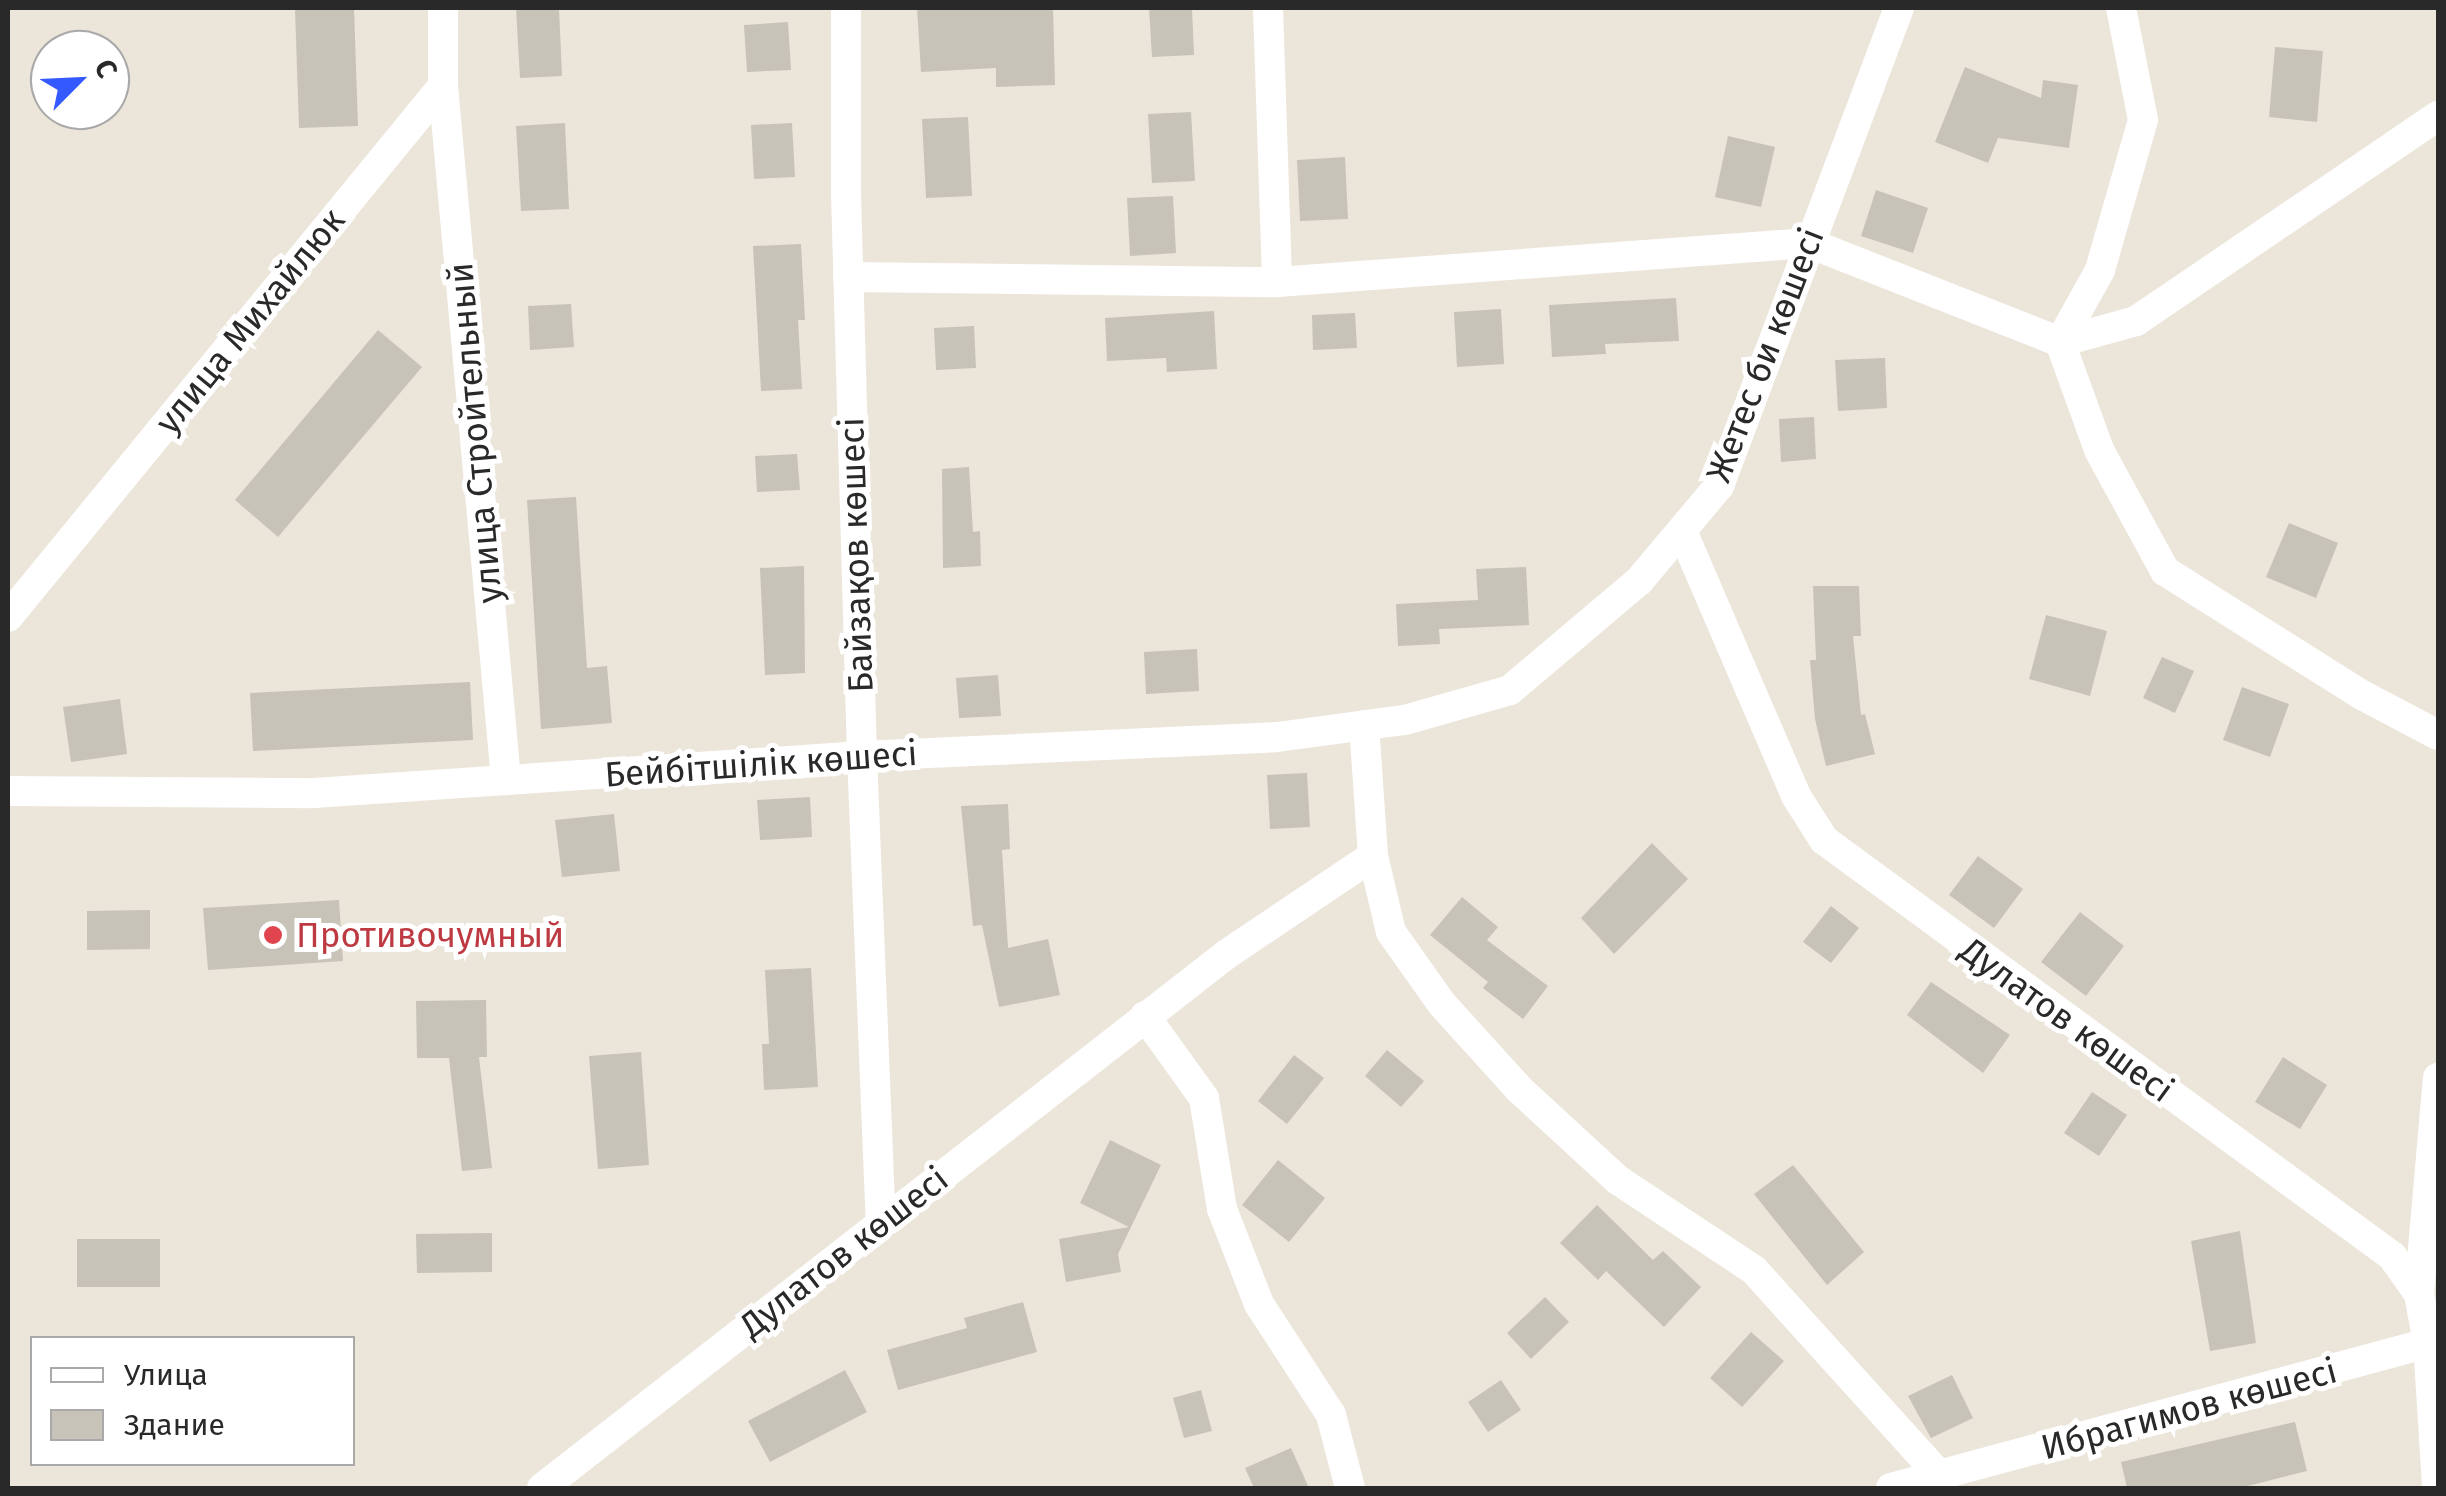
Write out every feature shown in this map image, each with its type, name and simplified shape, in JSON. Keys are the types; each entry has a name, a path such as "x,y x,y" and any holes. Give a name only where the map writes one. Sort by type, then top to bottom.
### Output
{"street":[{"path":"444,8 444,86"},
{"name":"Байзақов көшесі","path":"846,8 848,277 881,1222"},
{"path":"1268,8 1277,282"},
{"name":"Жетес би көшесі","path":"1510,690 1640,581 1719,486 1899,8"},
{"path":"2122,8 2143,120 2100,270 2060,342 2100,450 2165,571 2362,695 2438,735"},
{"name":"улица Михайлюк","path":"8,617 444,86"},
{"name":"улица Стройтельный","path":"444,86 506,780"},
{"path":"848,277 1277,282 1809,243 2060,342 2136,321 2438,116"},
{"name":"Дулатов көшесі","path":"1682,531 1796,796 1824,840 2392,1256 2419,1294 2428,1343 2437,1488"},
{"name":"Бейбітшілік көшесі","path":"8,791 314,793 862,756 1277,738 1405,720 1510,690"},
{"path":"1364,725 1372,856 1391,932 1442,1004 1519,1089 1618,1180 1754,1270 1940,1477"},
{"name":"Дулатов көшесі","path":"542,1488 1145,1016 1227,954 1372,856"},
{"path":"1145,1016 1204,1098 1222,1209 1260,1304 1332,1415 1350,1488"},
{"path":"2419,1294 2438,1078"},
{"name":"Ибрагимов көшесі","path":"1891,1488 2428,1343"}],"building":[{"path":"295,8 354,8 358,126 299,128"},
{"path":"516,8 559,8 562,76 520,78"},
{"path":"917,8 1053,8 1055,85 996,87 996,68 921,72"},
{"path":"1149,8 1192,8 1194,55 1152,57"},
{"path":"788,22 791,70 747,72 744,25"},
{"path":"2275,47 2323,51 2317,122 2269,117"},
{"path":"1965,67 2041,98 2043,80 2078,85 2069,148 1998,138 1988,163 1935,142"},
{"path":"1191,112 1195,181 1152,183 1148,114"},
{"path":"968,117 972,196 926,198 922,119"},
{"path":"565,123 569,209 521,211 516,126"},
{"path":"792,123 795,177 754,179 751,125"},
{"path":"1728,136 1775,147 1761,207 1715,197"},
{"path":"1345,157 1348,219 1300,221 1297,160"},
{"path":"1876,190 1928,208 1913,253 1861,236"},
{"path":"1173,196 1176,253 1130,256 1127,198"},
{"path":"801,244 805,320 798,320 802,389 761,391 753,246"},
{"path":"1676,298 1679,341 1605,344 1606,354 1552,357 1549,305"},
{"path":"571,304 574,347 530,350 528,306"},
{"path":"1501,309 1504,364 1457,367 1454,312"},
{"path":"1214,311 1217,369 1167,372 1166,358 1107,361 1105,318"},
{"path":"1355,313 1357,348 1313,350 1312,315"},
{"path":"974,326 976,368 936,370 934,328"},
{"path":"378,330 422,367 278,537 235,500"},
{"path":"1885,358 1887,408 1838,411 1835,360"},
{"path":"1814,417 1816,459 1781,462 1779,419"},
{"path":"797,454 800,490 757,492 755,456"},
{"path":"969,467 973,532 980,531 981,566 943,568 942,469"},
{"path":"576,497 587,668 607,666 612,723 541,729 527,500"},
{"path":"2289,523 2338,543 2316,598 2266,577"},
{"path":"804,566 805,673 765,675 760,568"},
{"path":"1526,567 1529,625 1439,629 1440,644 1398,646 1396,604 1478,600 1476,569"},
{"path":"1813,586 1859,586 1861,636 1853,636 1861,715 1865,714 1875,754 1826,766 1815,719 1810,660 1816,660"},
{"path":"2046,615 2107,631 2090,696 2029,679"},
{"path":"1197,649 1199,691 1146,694 1144,652"},
{"path":"2162,657 2194,671 2175,713 2143,698"},
{"path":"998,675 1001,716 959,718 956,678"},
{"path":"470,682 473,740 253,751 250,693"},
{"path":"2242,687 2289,704 2270,757 2223,740"},
{"path":"120,699 127,754 71,762 63,707"},
{"path":"1307,773 1310,827 1270,829 1267,775"},
{"path":"810,797 812,837 760,840 757,800"},
{"path":"1008,804 1010,849 1002,850 1008,948 1048,939 1060,995 999,1007 982,925 973,926 961,806"},
{"path":"614,814 620,871 562,877 555,820"},
{"path":"1652,843 1688,879 1614,954 1581,918"},
{"path":"1978,856 2023,889 1994,928 1949,895"},
{"path":"1462,897 1498,927 1487,940 1548,986 1523,1019 1483,988 1488,982 1430,935"},
{"name":"Противочумный","path":"339,900 343,961 208,970 203,908"},
{"path":"1831,906 1859,928 1831,963 1803,942"},
{"path":"150,910 150,949 87,950 87,911"},
{"path":"2080,912 2124,946 2086,996 2041,962"},
{"path":"811,968 818,1087 764,1090 762,1044 769,1044 765,970"},
{"path":"1931,982 2010,1035 1983,1073 1907,1015"},
{"path":"486,1000 487,1057 479,1057 492,1168 462,1171 449,1058 417,1058 416,1001"},
{"path":"1387,1050 1424,1081 1401,1107 1365,1076"},
{"path":"641,1052 649,1165 598,1169 589,1056"},
{"path":"1294,1055 1324,1078 1287,1124 1258,1101"},
{"path":"2283,1057 2327,1085 2300,1129 2255,1102"},
{"path":"2092,1092 2127,1115 2099,1156 2064,1133"},
{"path":"1110,1140 1161,1165 1118,1254 1121,1272 1066,1282 1059,1239 1129,1227 1080,1203"},
{"path":"1278,1160 1325,1198 1289,1242 1242,1205"},
{"path":"1793,1165 1864,1252 1827,1285 1754,1194"},
{"path":"1597,1205 1653,1260 1663,1251 1701,1287 1664,1327 1606,1271 1598,1280 1560,1243"},
{"path":"2240,1231 2256,1343 2210,1351 2191,1241"},
{"path":"492,1233 492,1272 417,1273 416,1234"},
{"path":"77,1239 160,1239 160,1287 77,1287"},
{"path":"1545,1297 1569,1322 1531,1359 1507,1333"},
{"path":"1023,1302 1037,1352 898,1390 887,1350 967,1328 964,1318"},
{"path":"1751,1332 1784,1361 1742,1407 1710,1378"},
{"path":"845,1370 867,1412 770,1462 748,1421"},
{"path":"1952,1375 1973,1418 1931,1438 1908,1396"},
{"path":"1501,1380 1521,1410 1488,1432 1468,1402"},
{"path":"1201,1390 1212,1431 1184,1438 1173,1398"},
{"path":"2295,1422 2307,1471 2240,1488 2127,1488 2121,1462"},
{"path":"1291,1448 1309,1488 1254,1488 1245,1468"}],"place":[{"name":"Противочумный","path":"273,935"}]}
